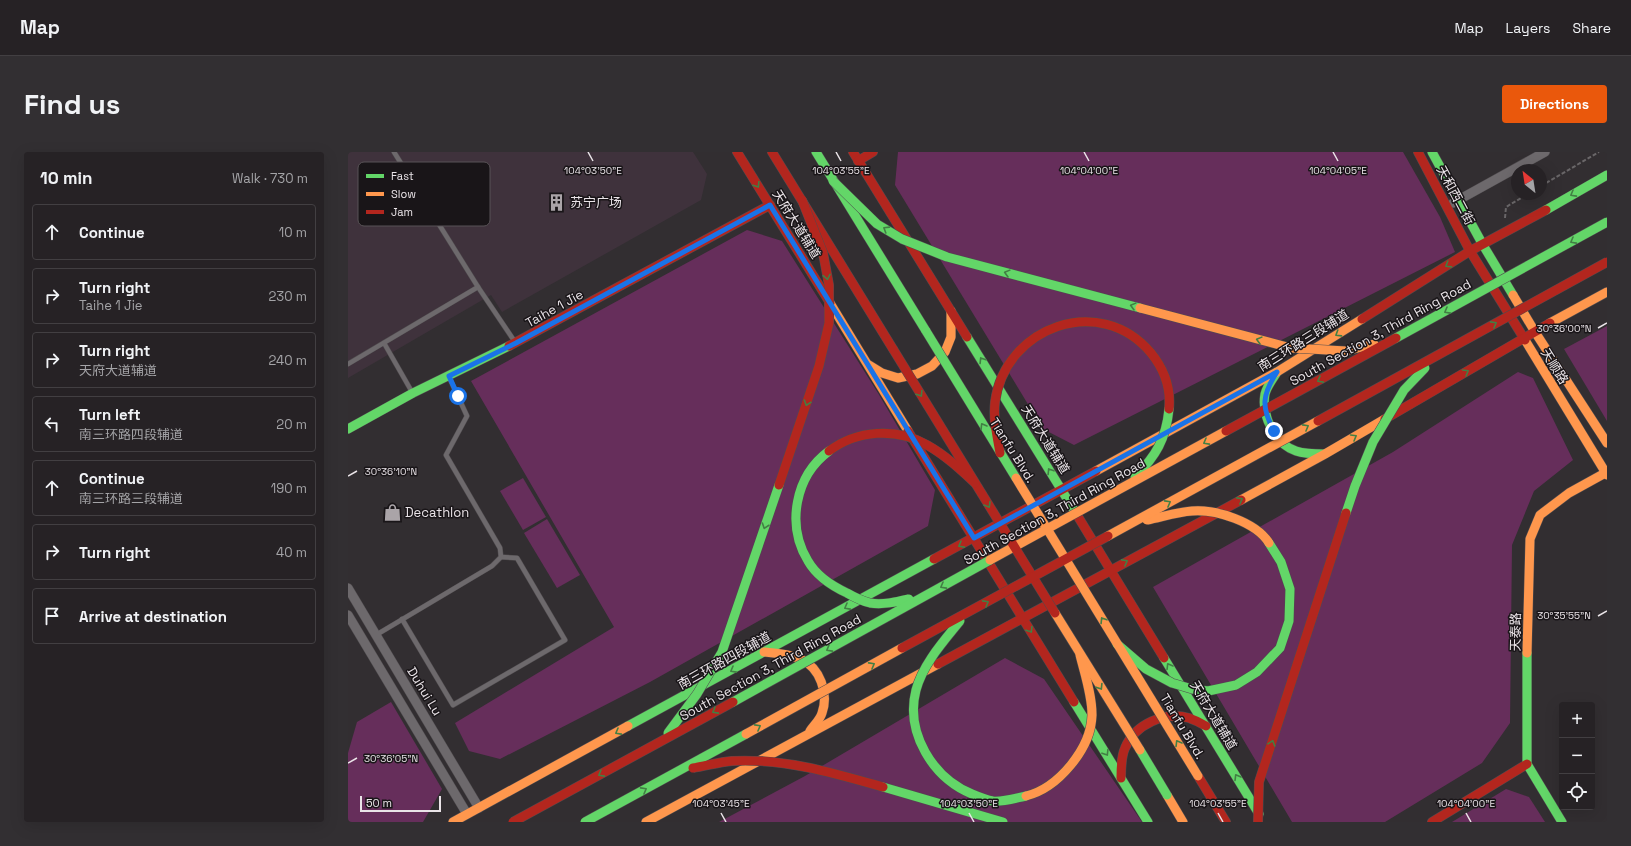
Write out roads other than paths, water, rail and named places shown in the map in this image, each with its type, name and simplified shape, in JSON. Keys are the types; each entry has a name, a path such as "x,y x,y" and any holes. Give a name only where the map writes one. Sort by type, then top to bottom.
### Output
{"main road":[{"name":"天府大道辅道","path":"737,152 1148,822"},
{"path":"772,152 1183,822"},
{"name":"Tianfu Blvd.","path":"816,152 1226,822"},
{"name":"天府大道辅道","path":"853,152 1062,490 1264,822"},
{"path":"858,161 873,152"},
{"name":"天和西二街","path":"1418,152 1448,206 1470,251"},
{"name":"天和西二街","path":"1432,152 1483,245"},
{"name":"南三环路三段辅道","path":"1007,520 1277,372 1470,251 1607,175"},
{"path":"833,181 877,224 902,239 947,257 1291,348 1346,351 1393,340"},
{"path":"662,740 690,706 710,676 722,652 819,366 828,323 829,285 823,253 802,200"},
{"name":"Taihe 1 Jie","path":"348,429 413,393 516,343 770,205"},
{"name":"South Section 3, Third Ring Road","path":"513,822 1607,222"},
{"name":"天顺路","path":"1483,245 1535,332 1607,444"},
{"name":"天顺路","path":"1470,251 1607,473"},
{"path":"585,822 1607,262"},
{"path":"646,822 1325,454 1607,292"},
{"path":"867,364 882,373 898,378 917,374 932,366 946,352 951,338 952,311"},
{"path":"1000,453 995,422 996,396 1005,368 1020,350 1039,334 1066,323 1095,321 1122,328 1146,345 1160,366 1169,390 1168,414 1160,445 1127,486"},
{"path":"1258,822 1259,782 1354,486 1373,442 1404,390 1438,355"},
{"path":"1277,372 1267,387 1264,400 1266,417 1274,431 1288,447 1306,454 1325,454"},
{"path":"927,595 887,604 870,602 836,587 819,574 805,557 797,535 795,512 801,486 808,470 823,455 845,440 868,433 890,433 919,440 938,451 975,483"},
{"name":"天泰路","path":"1527,764 1527,640 1530,539 1540,515 1569,493 1607,473"},
{"path":"1117,644 1146,669 1172,683 1192,689 1208,690 1236,685 1257,672 1280,648 1290,621 1290,589 1281,562 1267,540 1247,524 1227,515 1193,511 1129,524"},
{"name":"南三环路四段辅道","path":"453,822 1007,520"},
{"path":"966,613 929,660 919,684 914,701 914,709 915,725 919,739 930,761 946,779 969,794 993,801 1025,798 1048,788 1068,771 1083,747 1092,719 1091,698 1080,655"},
{"path":"764,652 787,654 801,658 815,669 822,682 824,700 822,713 808,734"},
{"path":"1121,778 1121,760 1125,746 1140,728 1155,719 1173,716 1189,718 1206,726"},
{"path":"681,769 732,761 782,763 826,771 1003,822"},
{"path":"1432,822 1527,764 1562,822"}],"street":[{"path":"1448,206 1545,152"},
{"name":"Duhui Lu","path":"348,588 479,808"},
{"name":"Duhui Lu","path":"348,615 467,814"}],"lane":[{"path":"394,152 400,162"},
{"path":"440,226 478,287 516,343"},
{"path":"348,364 478,287"},
{"path":"384,343 413,393"},
{"path":"449,376 467,416 446,455 500,548 501,557"},
{"path":"376,635 402,619 492,566 501,557 517,558 565,640 453,705 402,619"}],"place":[{"name":"苏宁广场","path":"557,202"},
{"name":"Decathlon","path":"392,512"}]}
